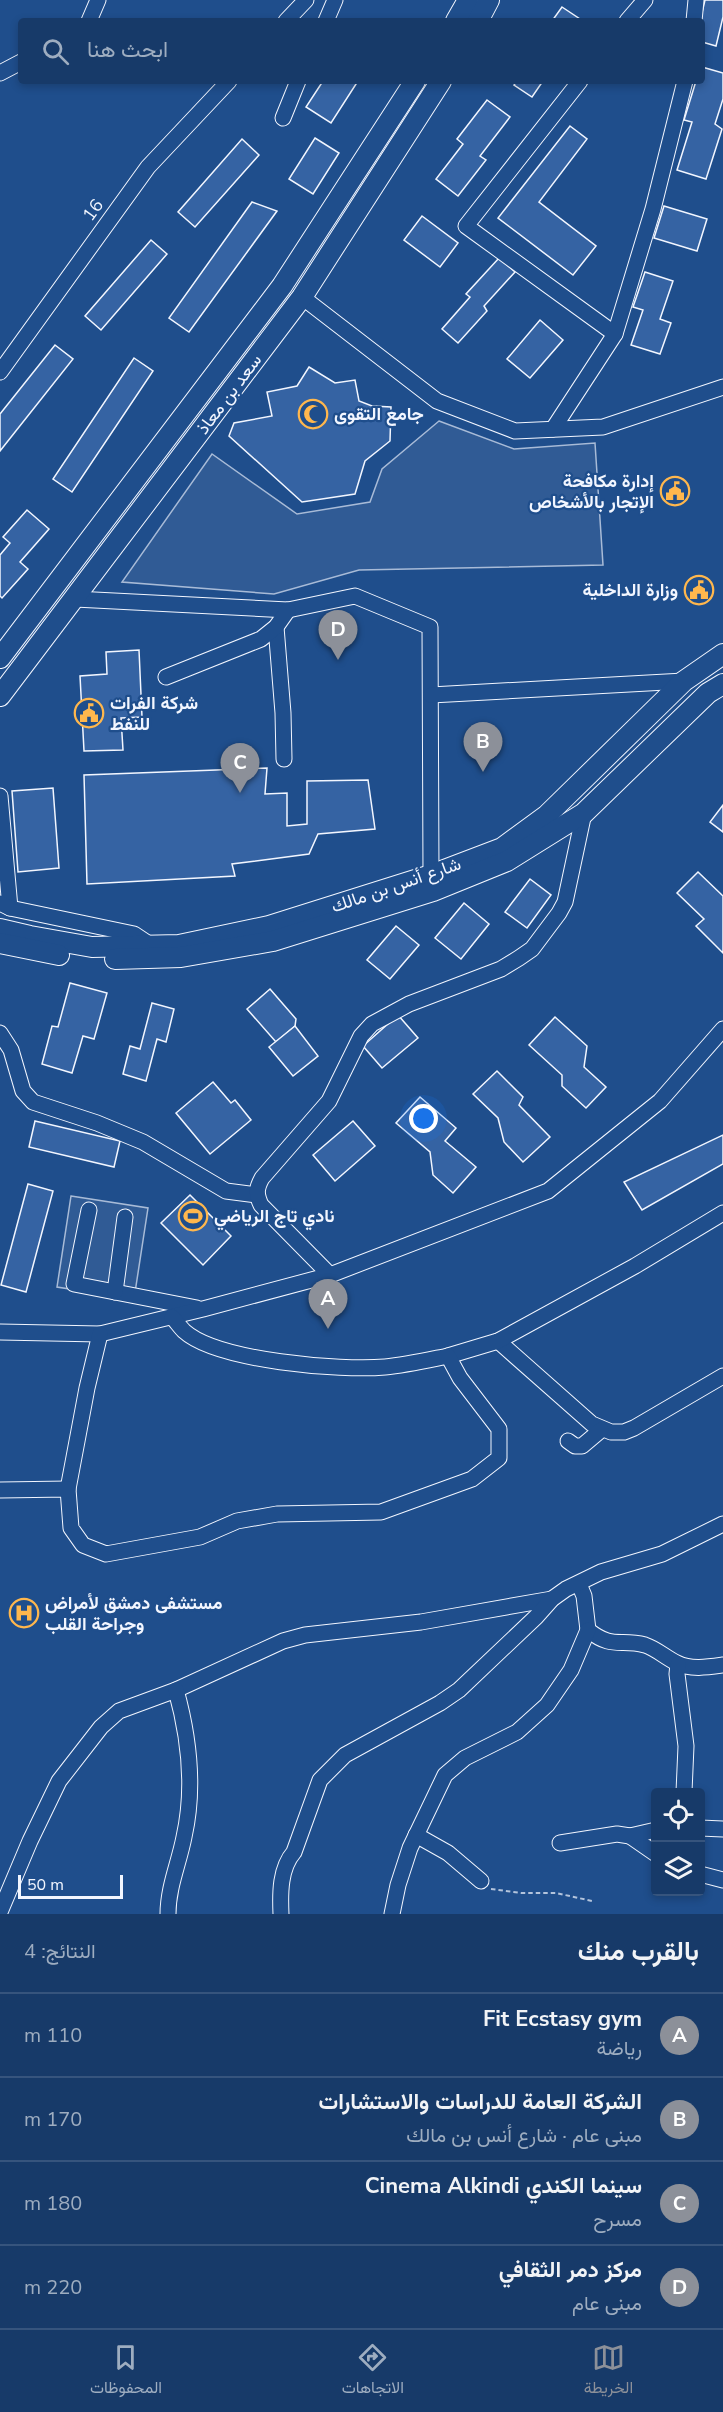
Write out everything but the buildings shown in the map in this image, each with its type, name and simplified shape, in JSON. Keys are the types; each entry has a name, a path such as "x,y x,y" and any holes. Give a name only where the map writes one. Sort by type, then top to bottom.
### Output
{"main road":[{"path":"458,18 468,0"},
{"path":"480,18 489,0"},
{"name":"سعد بن معاذ","path":"0,658 282,286 413,84"},
{"name":"سعد بن معاذ","path":"0,696 302,297 439,84"},
{"name":"شارع أنس بن مالك","path":"0,929 92,947 179,945 269,926 431,876 502,848 547,815 684,681 723,654"},
{"name":"شارع أنس بن مالك","path":"0,943 91,960 181,957 273,942 433,891 507,861 584,813 708,693 723,684"}],"street":[{"path":"90,18 99,0"},
{"path":"289,18 306,0"},
{"path":"327,18 335,0"},
{"path":"630,18 645,0"},
{"path":"694,18 696,0"},
{"path":"0,73 18,64"},
{"name":"16","path":"0,372 148,167 226,84"},
{"path":"283,118 297,84"},
{"path":"578,84 466,226 615,334"},
{"path":"553,429 615,334 653,208 684,84"},
{"path":"302,297 437,401 515,431 603,427 723,387"},
{"path":"75,599 288,610 355,596 430,627 431,876"},
{"path":"166,677 261,639 276,627 288,610"},
{"path":"276,627 284,759"},
{"path":"431,695 684,681"},
{"path":"0,796 5,906 134,934 149,944"},
{"path":"330,1275 261,1205 257,1195 257,1186 329,1101 361,1036 372,1024 409,1004 501,969 532,949 559,914 565,902 584,813"},
{"path":"0,1332 100,1335 172,1317 330,1275 548,1191 660,1101 723,1029"},
{"path":"0,1033 11,1050 23,1091 33,1102 143,1142 226,1191 257,1195"},
{"path":"89,1210 74,1284 203,1309"},
{"path":"172,1317 184,1332 200,1340 232,1352 279,1361 384,1367 448,1356 498,1341 635,1266 723,1213"},
{"path":"115,1292 125,1217"},
{"path":"100,1335 87,1388 68,1488 71,1528 83,1545 106,1554 200,1537 237,1521 277,1514 381,1512 472,1479 500,1458 500,1430 460,1378 448,1356"},
{"path":"498,1341 567,1403 601,1430 611,1432 624,1432 634,1428 723,1376"},
{"path":"568,1441 575,1446 582,1446 601,1430"},
{"path":"0,1490 68,1488"},
{"path":"281,1914 281,1890 287,1860 294,1852 320,1780 345,1755 440,1703 459,1690 552,1599 566,1589 601,1572 662,1554 723,1524"},
{"path":"392,1914 398,1885 416,1835 445,1775 465,1758 518,1732 547,1705 571,1670 588,1630 584,1596 579,1584"},
{"path":"0,1912 30,1841 59,1781 68,1766 110,1717 120,1711 176,1690 253,1653 305,1635 421,1622 552,1599"},
{"path":"588,1630 610,1643 645,1645 663,1653 678,1664 707,1667 723,1665"},
{"path":"678,1664 677,1674 686,1746 684,1788"},
{"path":"168,1914 173,1874 185,1831 189,1785 189,1757 176,1690"},
{"path":"705,1828 723,1829"},
{"path":"560,1843 617,1834 630,1836 651,1831"},
{"path":"416,1835 448,1854 481,1881"},
{"path":"630,1836 651,1851"},
{"path":"705,1875 723,1880"}],"path":[{"path":"481,1881 494,1890 556,1893 592,1901"}],"shaded area":[{"path":"439,421 514,449 595,443 603,565 359,570 274,594 122,582 212,454 297,514 370,502 382,469"},
{"path":"71,1196 148,1208 134,1299 57,1287"}],"place":[{"name":"جامع التقوى","path":"313,414"},
{"name":"إدارة مكافحة الإتجار بالأشخاص","path":"675,491"},
{"name":"وزارة الداخلية","path":"699,590"},
{"name":"مركز دمر الثقافي","path":"338,660"},
{"name":"شركة الفرات للنفط","path":"89,713"},
{"name":"الشركة العامة للدراسات والاستشارات","path":"483,772"},
{"name":"سينما الكندي Cinema Alkindi","path":"240,793"},
{"name":"نادي تاج الرياضي","path":"193,1216"},
{"name":"Fit Ecstasy gym","path":"328,1329"},
{"name":"مستشفى دمشق لأمراض وجراحة القلب","path":"24,1613"}]}
